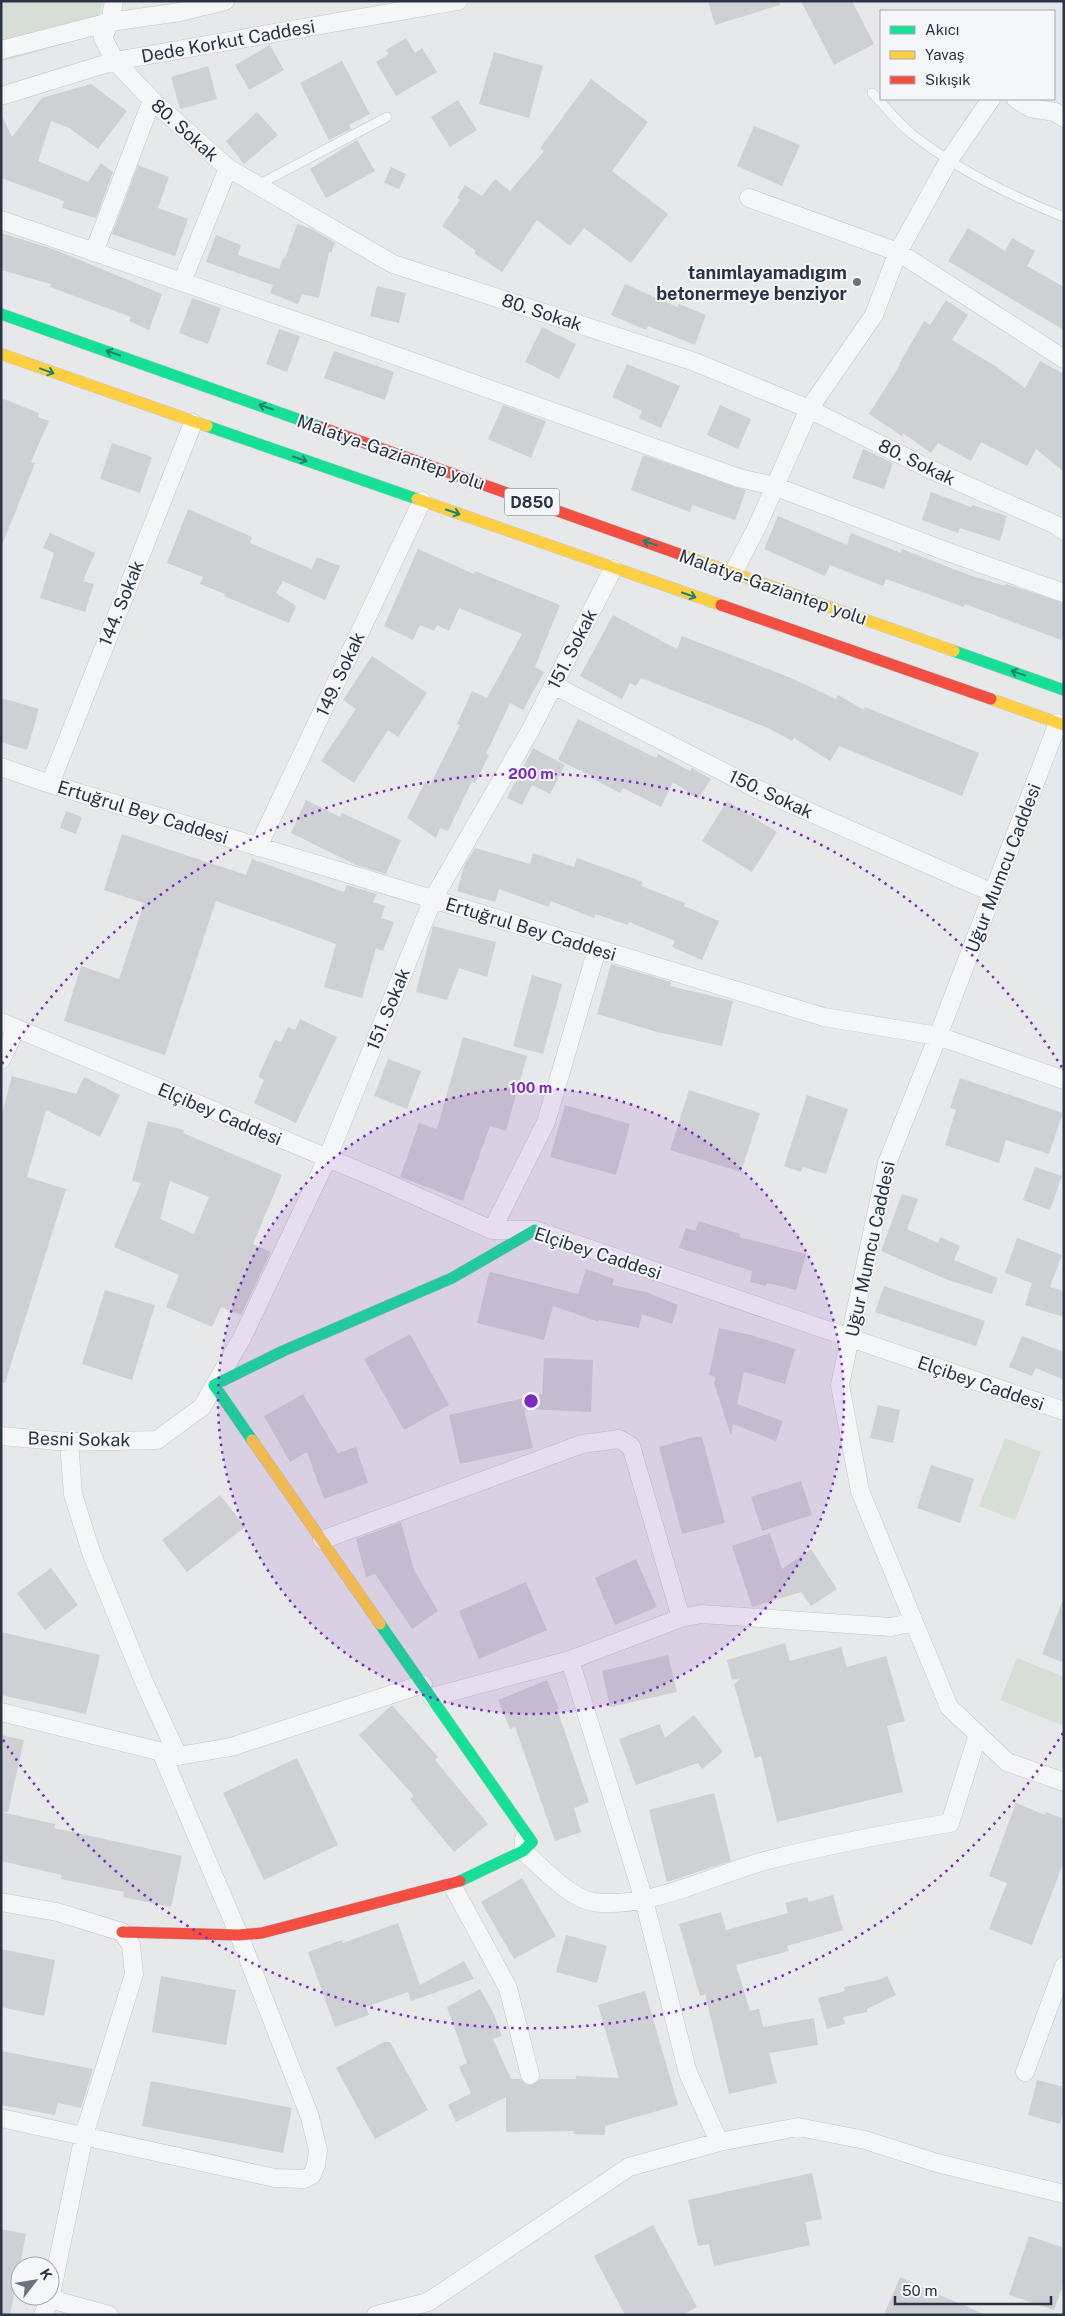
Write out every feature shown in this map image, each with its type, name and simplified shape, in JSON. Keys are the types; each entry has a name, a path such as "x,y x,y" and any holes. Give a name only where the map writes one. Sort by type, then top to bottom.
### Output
{"main road":[{"name":"Malatya-Gaziantep yolu","path":"1,314 1064,690"},
{"name":"Malatya-Gaziantep yolu","path":"1,354 1061,724"},
{"path":"524,1831 214,1385 283,1351 452,1278 535,1230"},
{"path":"122,1932 262,1934 452,1885 523,1850"}],"street":[{"name":"80. Sokak","path":"114,1 110,22 103,38 115,61 152,100 228,168 393,264 695,362 809,409 923,466 1056,525 1064,531"},
{"path":"1,50 110,22 180,12 225,1"},
{"name":"Dede Korkut Caddesi","path":"1,96 115,61 458,1"},
{"path":"94,252 152,100"},
{"path":"733,573 757,527 809,409 874,315 898,252 949,160 990,100"},
{"path":"1018,100 1030,108 1061,113"},
{"path":"182,282 228,168"},
{"path":"749,198 898,252 1064,358"},
{"path":"1,220 739,478 774,486 948,552 1064,593"},
{"name":"144. Sokak","path":"50,784 192,422"},
{"name":"149. Sokak","path":"258,847 422,501"},
{"name":"151. Sokak","path":"157,1440 202,1407 242,1338 327,1159 433,899 531,729 613,568"},
{"name":"150. Sokak","path":"553,685 757,789 993,893"},
{"name":"Uğur Mumcu Caddesi","path":"1061,724 887,1163 840,1385 860,1491 949,1707 1007,1762 1064,1782"},
{"name":"Ertuğrul Bey Caddesi","path":"1,767 50,784 824,1017 938,1036 1064,1080"},
{"path":"492,1230 546,1122 597,948"},
{"path":"1,1060 8,1025"},
{"name":"Elçibey Caddesi","path":"8,1025 378,1179 492,1230 535,1230 1064,1411"},
{"name":"Besni Sokak","path":"1,1436 69,1442 157,1440"},
{"path":"322,1540 582,1444 619,1439 631,1446 681,1618"},
{"path":"1,2118 275,2178 304,2179 312,2174 316,2165 318,2150 310,2117 144,1682 91,1552 73,1494 69,1442"},
{"path":"1,1712 170,1754 231,1747 428,1691 570,1660 681,1618 701,1614 727,1614 891,1627 914,1622"},
{"path":"570,1660 644,1900 688,2073 719,2142"},
{"path":"524,1831 523,1850 574,1895 592,1902 644,1900 767,1860 877,1835 950,1823 978,1734"},
{"path":"452,1885 508,1988 530,2075"},
{"path":"1,1902 56,1912 122,1932 131,1945 134,1974 84,2135 47,2307 109,2315"},
{"path":"1025,2072 1064,1966"},
{"path":"376,2315 428,2302 629,2167 719,2142 798,2127 865,2140 936,2163 1064,2194"}],"lane":[{"path":"872,92 911,133 949,160 1020,200 1064,217"},
{"path":"258,185 387,116"}],"shaded area":[{"path":"1,1 103,1 96,35 1,62"},
{"path":"1005,1438 1041,1452 1015,1520 979,1506"},
{"path":"1017,1658 1064,1677 1064,1726 1000,1700"}],"building":[{"path":"708,1 780,1 780,5 715,25"},
{"path":"801,1 852,1 874,44 834,65"},
{"path":"406,38 415,53 422,48 437,72 396,96 376,62 389,54 386,50"},
{"path":"270,45 284,70 249,90 235,65"},
{"path":"494,52 543,66 529,118 479,104"},
{"path":"342,61 370,114 349,125 351,129 329,140 300,83"},
{"path":"208,66 217,99 180,109 171,77"},
{"path":"591,79 648,122 612,171 668,214 631,263 584,228 570,246 537,220 502,272 474,253 476,251 442,226 460,200 457,198 465,185 482,196 495,179 510,191 544,151 540,148"},
{"path":"91,84 127,111 98,149 69,128 51,121 38,161 88,182 101,163 113,172 96,218 62,208 64,201 1,178 1,114 12,137 42,98"},
{"path":"458,100 477,130 450,147 431,117"},
{"path":"257,112 278,135 244,164 226,141"},
{"path":"754,126 800,145 782,186 737,166"},
{"path":"357,140 375,171 326,198 310,169"},
{"path":"138,165 169,177 158,208 188,219 175,256 112,234"},
{"path":"391,167 406,174 399,189 384,183"},
{"path":"297,224 312,229 335,243 331,253 329,252 319,298 302,294 298,304 270,293 273,285 206,262 216,235 241,245 238,255 279,269 283,258 285,259"},
{"path":"968,228 1005,251 1012,238 1035,251 1027,266 1064,287 1064,330 948,261"},
{"path":"1,233 53,249 162,294 149,330 129,321 131,317 50,287 51,284 1,270"},
{"path":"625,284 677,307 679,304 706,315 695,345 648,326 646,330 611,315"},
{"path":"377,286 406,293 399,323 370,316"},
{"path":"192,298 221,308 208,344 179,333"},
{"path":"946,300 968,315 952,340 995,366 1025,388 1040,361 1064,374 1064,472 1036,449 1027,466 981,442 971,461 938,443 931,453 903,433 902,436 869,414 900,365 924,321 930,325"},
{"path":"542,327 576,344 559,379 525,362"},
{"path":"279,329 300,336 287,372 266,364"},
{"path":"334,351 394,372 385,400 324,378"},
{"path":"627,364 680,386 661,428 639,418 642,411 612,397"},
{"path":"1,398 39,413 38,417 49,421 31,462 35,463 2,545"},
{"path":"503,405 546,421 531,458 488,439"},
{"path":"720,405 751,419 738,449 707,435"},
{"path":"112,443 152,457 140,493 100,479"},
{"path":"863,449 893,463 884,489 852,478"},
{"path":"643,455 746,490 735,520 692,505 690,512 631,490"},
{"path":"931,492 971,507 972,505 1007,516 1000,541 960,528 958,533 922,520"},
{"path":"188,509 252,537 250,543 312,569 317,557 340,566 325,600 283,581 276,593 296,606 289,623 224,596 225,594 200,584 203,577 167,563"},
{"path":"778,516 847,545 851,533 901,553 902,549 969,575 1005,586 1006,584 1064,603 1064,641 965,604 964,607 886,579 883,586 830,565 825,576 764,549"},
{"path":"50,533 95,553 83,581 94,584 85,612 40,598 54,553 43,548"},
{"path":"418,549 474,574 475,571 560,605 535,667 544,672 523,710 510,703 486,754 489,755 475,783 472,781 448,831 440,828 436,838 407,818 425,782 430,785 460,725 457,724 472,691 487,698 522,634 459,608 449,631 437,625 434,631 420,625 413,640 384,626"},
{"path":"613,615 677,649 682,636 791,678 836,699 838,695 864,710 865,707 979,753 962,796 839,746 830,761 794,738 792,741 768,728 641,678 636,686 630,683 622,699 580,676"},
{"path":"372,656 427,693 398,737 388,730 354,783 321,761 356,709 343,700"},
{"path":"1,698 39,709 27,750 1,742"},
{"path":"578,719 656,758 658,754 690,771 692,768 711,779 698,799 673,782 661,807 623,788 620,793 595,780 596,778 558,760"},
{"path":"533,748 565,765 550,794 532,785 522,805 507,798"},
{"path":"306,800 340,817 342,813 401,840 386,874 356,865 291,833"},
{"path":"727,801 777,832 752,872 702,841"},
{"path":"66,811 82,817 76,834 60,828"},
{"path":"122,834 246,875 252,859 344,892 347,885 377,894 373,902 385,906 381,918 394,922 383,951 376,948 362,998 324,987 336,944 216,901 165,1055 64,1021 81,966 119,979 144,903 104,890"},
{"path":"475,848 530,864 533,853 574,867 577,858 643,882 641,886 685,903 684,906 719,921 702,960 672,947 675,941 629,922 628,925 595,914 594,918 551,901 549,907 499,889 495,902 457,891 464,866"},
{"path":"433,926 496,942 487,977 459,968 447,1000 416,992"},
{"path":"611,964 671,982 670,986 733,1001 722,1046 657,1032 597,1014"},
{"path":"532,975 562,984 543,1054 513,1046"},
{"path":"300,1019 337,1037 296,1123 254,1103 264,1080 258,1077 275,1040 281,1042 288,1027 295,1030"},
{"path":"463,1037 527,1056 506,1131 490,1126 463,1201 400,1177 419,1123 437,1129"},
{"path":"388,1059 421,1071 407,1109 374,1096"},
{"path":"12,1076 76,1094 84,1077 120,1095 100,1137 46,1110 27,1177 66,1189 5,1383 1,1382 1,1116"},
{"path":"960,1078 1063,1113 1049,1154 1006,1140 999,1163 945,1145 956,1110 950,1108"},
{"path":"689,1090 760,1113 741,1172 670,1150"},
{"path":"807,1095 848,1109 826,1174 803,1167 801,1172 784,1166"},
{"path":"565,1105 630,1124 616,1175 550,1157"},
{"path":"148,1121 184,1130 183,1133 282,1175 253,1244 271,1252 241,1315 221,1307 212,1327 166,1307 179,1275 114,1247 141,1183 132,1181","holes":["170,1181 209,1197 194,1234 160,1219"]},
{"path":"1035,1167 1062,1176 1050,1210 1023,1200"},
{"path":"902,1194 918,1199 907,1229 938,1243 940,1237 960,1246 954,1260 998,1278 992,1294 948,1280 881,1251"},
{"path":"699,1221 740,1234 739,1237 806,1254 796,1290 767,1283 766,1286 750,1282 752,1271 679,1248 686,1228 695,1231"},
{"path":"1017,1238 1062,1255 1050,1287 1064,1291 1064,1317 1025,1305 1032,1283 1005,1273"},
{"path":"586,1269 614,1279 612,1285 646,1292 678,1305 672,1324 642,1314 639,1328 599,1320 599,1322 553,1306 544,1340 477,1323 489,1273 491,1272 578,1294"},
{"path":"884,1286 985,1321 976,1346 875,1312"},
{"path":"105,1290 155,1305 132,1380 82,1364"},
{"path":"719,1328 751,1335 795,1349 785,1384 744,1372 737,1404 783,1421 776,1441 733,1424 731,1436 714,1383 716,1377 709,1375"},
{"path":"410,1334 449,1405 404,1430 364,1359"},
{"path":"1022,1336 1064,1352 1064,1380 1036,1368 1032,1376 1009,1367"},
{"path":"544,1358 593,1360 591,1412 524,1409 533,1448 460,1464 449,1415 542,1394"},
{"path":"303,1394 338,1453 356,1447 368,1483 324,1499 307,1452 290,1462 264,1416"},
{"path":"878,1405 900,1410 893,1443 870,1438"},
{"path":"695,1437 702,1437 725,1523 682,1534 659,1447"},
{"path":"931,1465 974,1479 960,1523 917,1508"},
{"path":"801,1481 812,1515 762,1531 751,1497"},
{"path":"220,1495 245,1527 187,1572 162,1540"},
{"path":"401,1522 414,1570 438,1611 412,1629 375,1574 366,1577 356,1539"},
{"path":"770,1533 782,1569 811,1549 837,1589 811,1606 801,1592 752,1607 732,1546"},
{"path":"636,1559 657,1607 615,1625 595,1578"},
{"path":"51,1568 78,1605 45,1630 17,1593"},
{"path":"526,1582 547,1630 479,1659 459,1611"},
{"path":"1062,1602 1064,1602 1064,1663 1042,1654"},
{"path":"1,1632 100,1655 86,1714 1,1695"},
{"path":"785,1643 790,1661 841,1647 847,1667 886,1656 905,1721 887,1726 903,1792 777,1822 761,1756 755,1758 734,1684 741,1678 732,1680 727,1660"},
{"path":"668,1655 677,1692 610,1707 602,1671"},
{"path":"547,1680 559,1709 557,1709 589,1802 574,1808 581,1832 555,1841 515,1727 510,1729 498,1700"},
{"path":"392,1705 438,1757 435,1760 488,1824 454,1852 410,1799 414,1796 359,1735"},
{"path":"694,1715 723,1752 702,1769 698,1763 636,1785 619,1739 660,1724 665,1738"},
{"path":"1,1735 24,1740 8,1812 1,1812"},
{"path":"297,1758 338,1845 264,1880 223,1793"},
{"path":"714,1793 731,1861 667,1882 649,1810"},
{"path":"1016,1803 1045,1815 1046,1812 1064,1819 1064,1861 1032,1945 989,1929 1007,1883 989,1876"},
{"path":"1,1812 55,1824 54,1828 182,1856 171,1907 123,1897 124,1892 61,1879 62,1875 1,1861"},
{"path":"522,1878 556,1936 514,1959 481,1902"},
{"path":"833,1895 843,1930 787,1946 789,1951 736,1965 750,2011 759,2009 763,2027 814,2018 818,2045 769,2053 777,2083 729,2094 705,1994 700,1996 679,1924 721,1912 726,1930 788,1913 785,1903 807,1897 809,1902"},
{"path":"398,1923 420,1985 464,1961 474,1979 411,2001 408,1992 366,2007 369,2015 335,2027 308,1952 342,1940 343,1943"},
{"path":"566,1935 607,1946 597,1983 556,1972"},
{"path":"1,1949 55,1960 44,2016 1,2007"},
{"path":"161,1976 236,1990 226,2045 152,2032"},
{"path":"887,1976 896,1995 867,2009 867,2012 843,2017 845,2024 827,2029 818,1998 845,1991 844,1987 878,1980"},
{"path":"480,1989 493,2012 502,2036 493,2039 511,2079 521,2079 527,2085 532,2085 540,2079 576,2079 576,2076 619,2078 598,2005 645,1991 678,2105 605,2126 605,2135 573,2134 574,2131 506,2132 506,2097 456,2122 448,2105 471,2093 459,2067 467,2063 447,2007"},
{"path":"384,2042 390,2042 428,2110 375,2139 336,2068"},
{"path":"1,2051 93,2069 81,2108 58,2103 55,2115 1,2105"},
{"path":"1037,2080 1064,2087 1064,2111 1060,2124 1028,2115"},
{"path":"151,2081 292,2108 283,2153 142,2126"},
{"path":"812,2173 822,2219 805,2222 810,2245 714,2266 709,2244 698,2246 688,2200"},
{"path":"653,2225 697,2307 682,2315 625,2315 594,2256"},
{"path":"1,2229 26,2234 22,2256 10,2256 10,2306 12,2306 10,2315 1,2315"},
{"path":"1029,2236 1064,2248 1064,2282 1054,2310 1009,2295"},
{"path":"900,2277 940,2295 986,2315 884,2315"}],"traffic: fast":[{"path":"1,314 320,427"},
{"path":"207,426 417,499"},
{"path":"954,651 1064,690"},
{"path":"252,1440 214,1385 283,1351 452,1278 535,1230"},
{"path":"380,1624 532,1842 523,1851 460,1881"}],"traffic: slow":[{"path":"1,354 207,426"},
{"path":"417,499 721,605"},
{"path":"682,555 954,651"},
{"path":"991,699 1064,725"},
{"path":"252,1440 380,1624"}],"traffic: jam":[{"path":"320,427 682,555"},
{"path":"721,605 991,699"},
{"path":"122,1932 239,1935 262,1933 460,1881"}],"place":[{"name":"tanımlayamadıgım betonermeye benziyor","path":"857,282"}]}
